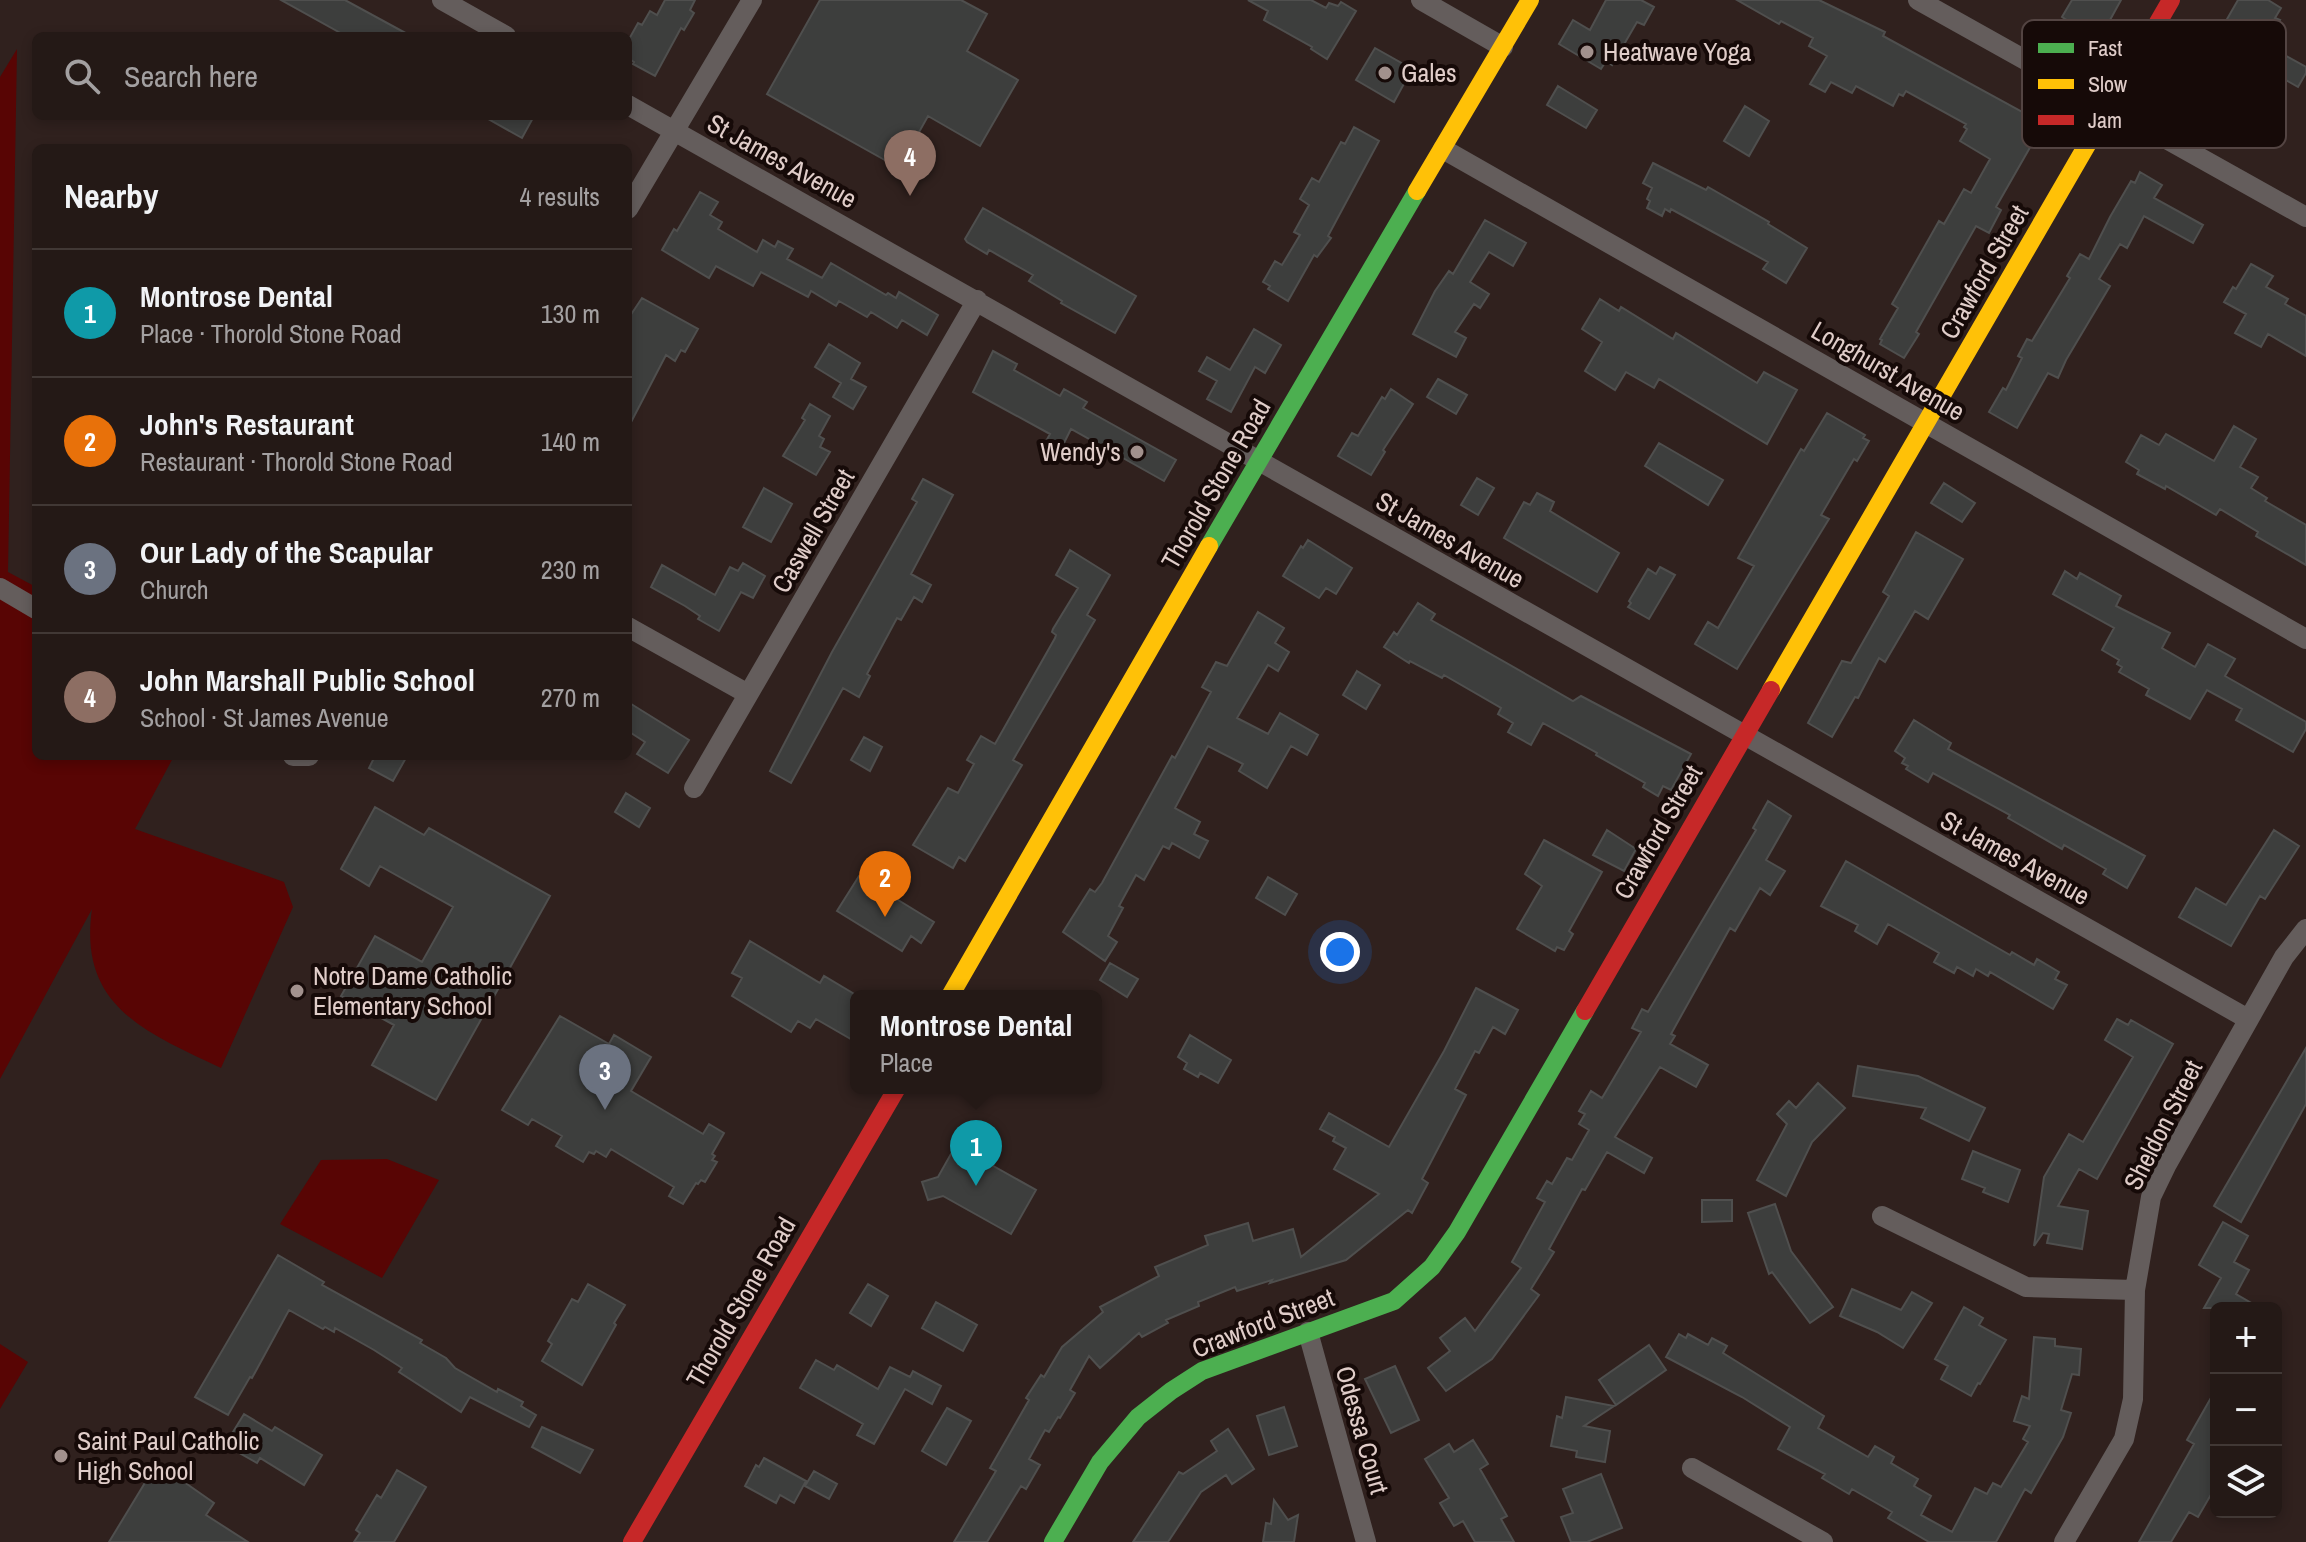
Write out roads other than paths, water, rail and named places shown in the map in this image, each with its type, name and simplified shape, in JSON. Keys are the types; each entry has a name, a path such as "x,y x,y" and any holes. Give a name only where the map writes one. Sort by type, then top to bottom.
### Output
{"street":[{"path":"442,0 499,32"},
{"path":"632,202 752,0"},
{"path":"1421,0 1503,47"},
{"name":"Thorold Stone Road","path":"953,990 1530,0"},
{"path":"1918,0 2022,57"},
{"name":"Crawford Street","path":"2159,20 2171,0"},
{"name":"St James Avenue","path":"632,107 2248,1019"},
{"name":"Crawford Street","path":"1053,1542 1100,1462 1138,1417 1202,1371 1394,1301 1432,1267 1457,1232 2086,148"},
{"path":"2184,148 2306,217"},
{"name":"Longhurst Avenue","path":"1443,149 2306,639"},
{"name":"Caswell Street","path":"694,788 977,300"},
{"path":"0,588 32,607"},
{"path":"632,629 748,694"},
{"name":"Sheldon Street","path":"2064,1542 2124,1439 2133,1399 2135,1290 2151,1197 2248,1019 2284,957 2306,929"},
{"name":"Thorold Stone Road","path":"632,1542 893,1094"},
{"path":"1882,1216 2026,1287 2135,1290"},
{"name":"Odessa Court","path":"1308,1332 1366,1542"},
{"path":"1692,1468 1823,1542"}],"place":[{"name":"Heatwave Yoga","path":"1587,52"},
{"name":"Gales","path":"1385,73"},
{"name":"John Marshall Public School","path":"910,196"},
{"name":"Wendy's","path":"1137,452"},
{"name":"John's Restaurant","path":"885,917"},
{"name":"Notre Dame Catholic Elementary School","path":"297,991"},
{"name":"Our Lady of the Scapular","path":"605,1110"},
{"name":"Montrose Dental","path":"976,1186"},
{"name":"Saint Paul Catholic High School","path":"61,1456"}]}
